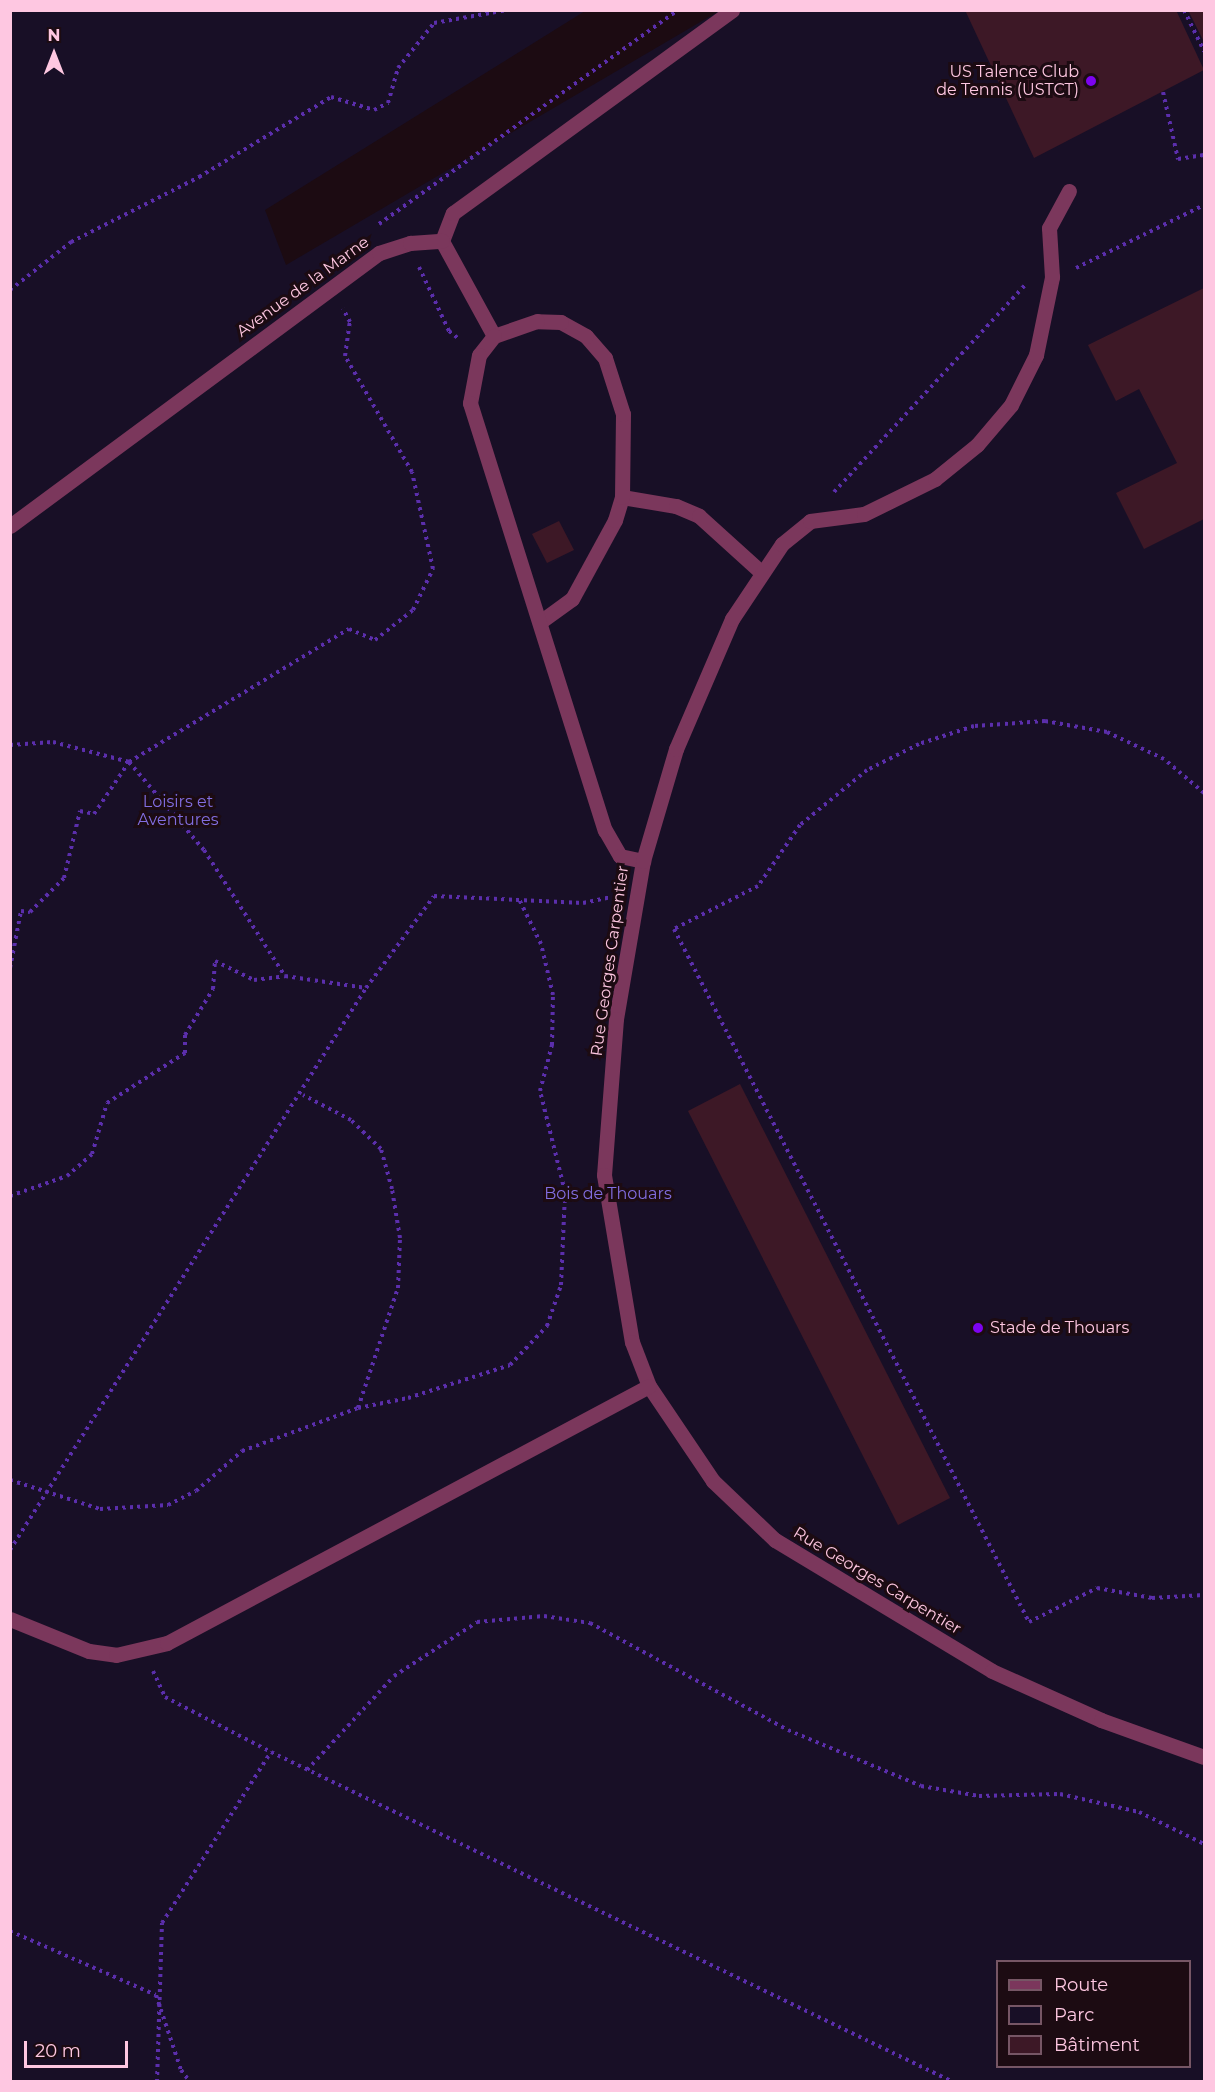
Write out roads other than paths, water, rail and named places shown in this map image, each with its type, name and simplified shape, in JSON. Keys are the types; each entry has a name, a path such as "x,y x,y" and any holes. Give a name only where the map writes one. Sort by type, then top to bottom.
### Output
{"street":[{"path":"494,336 442,241 453,213 732,10"},
{"name":"Rue Georges Carpentier","path":"1069,191 1049,228 1052,277 1036,355 1011,405 977,445 895,502 795,528 761,572 732,620 676,749 643,861 616,1019 604,1175 632,1342 649,1386 713,1480 776,1540 992,1671 1101,1720 1204,1757"},
{"name":"Avenue de la Marne","path":"10,526 331,288 391,248 442,241"},
{"name":"Rue Georges Carpentier","path":"540,622 572,599 622,496 623,414 605,358 586,336 561,322 516,325 494,336 479,355 470,403 477,435 540,622 605,830 620,856 643,861"},
{"path":"622,496 676,506 699,516 761,572"},
{"path":"10,1619 89,1651 116,1655 167,1642 649,1386"}],"place":[{"name":"US Talence Club de Tennis (USTCT)","path":"1091,81"},
{"name":"Stade de Thouars","path":"978,1328"}],"park label":[{"name":"Loisirs et Aventures","path":"178,811"},
{"name":"Bois de Thouars","path":"608,1194"}]}
